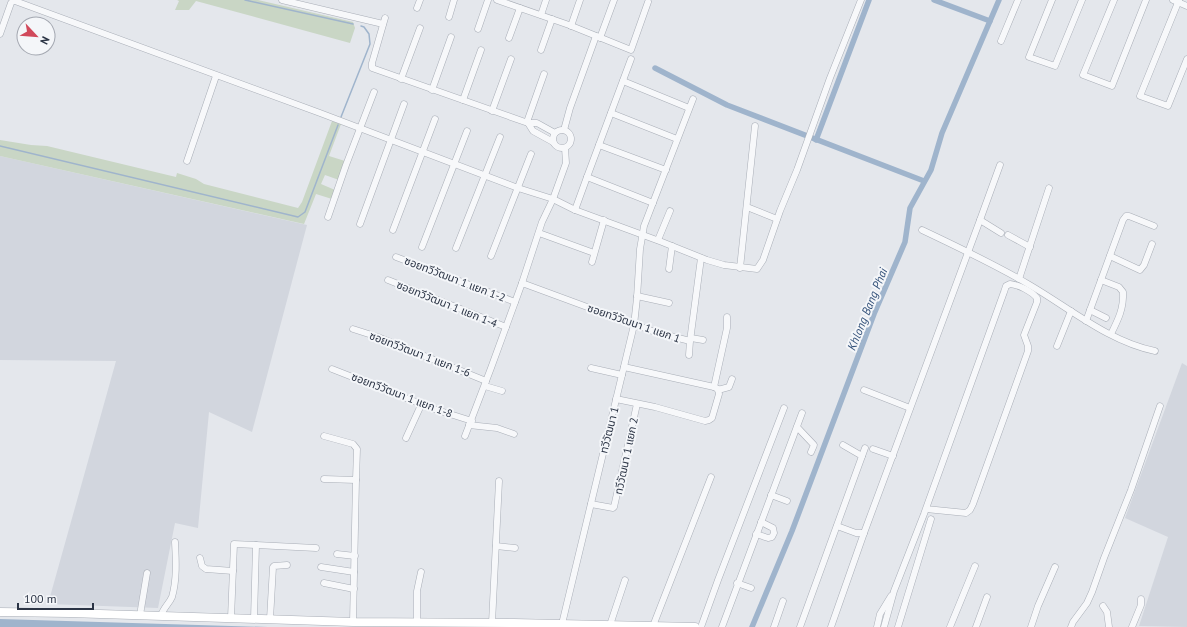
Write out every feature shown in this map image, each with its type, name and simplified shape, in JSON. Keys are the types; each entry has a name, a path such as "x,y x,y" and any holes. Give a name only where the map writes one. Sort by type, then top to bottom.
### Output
{"main road":[{"path":"0,612 353,622 417,622 462,625 492,623 695,627"}],"street":[{"path":"282,0 384,21 372,63 372,68 527,123 537,123 555,133"},
{"path":"417,8 420,0"},
{"path":"449,17 454,0"},
{"path":"478,29 488,0"},
{"path":"497,0 511,2 520,8 631,50 648,2"},
{"path":"540,15 546,0"},
{"path":"570,26 580,0"},
{"path":"564,130 570,108 614,0"},
{"path":"0,34 11,3 15,1 485,176 553,199 575,210 658,240 701,258 724,265 757,269 761,265 777,219 861,0"},
{"path":"1001,41 1018,0"},
{"path":"1052,0 1029,57 1055,66 1082,0"},
{"path":"1114,0 1083,75 1112,86 1146,0"},
{"path":"1187,6 1177,1 1140,96 1168,106 1187,59"},
{"path":"509,38 520,8"},
{"path":"541,50 552,19"},
{"path":"401,79 420,28"},
{"path":"432,90 451,37"},
{"path":"463,100 481,50"},
{"path":"492,110 510,59"},
{"path":"575,210 631,59"},
{"path":"527,123 544,74"},
{"path":"187,161 216,76"},
{"path":"623,81 689,108"},
{"path":"328,217 374,92"},
{"name":"ทวีวัฒนา 1","path":"562,624 634,325 641,238 643,235 644,226 693,99"},
{"path":"360,224 404,104"},
{"path":"611,113 677,139"},
{"path":"393,230 435,119"},
{"path":"527,123 533,131 553,142 559,148 565,148 569,145 571,139 569,133 564,130 560,130 553,136 553,142"},
{"path":"740,268 755,126"},
{"path":"422,246 467,131"},
{"path":"456,248 500,137"},
{"path":"599,145 666,170"},
{"path":"465,436 522,283 542,222 553,199 566,163 565,148"},
{"path":"491,256 531,154"},
{"path":"831,627 864,533 1000,165"},
{"path":"588,176 653,202"},
{"path":"1018,279 1049,188"},
{"path":"747,207 777,219"},
{"path":"658,240 670,211"},
{"path":"1086,321 1123,220 1126,216 1132,217 1154,226"},
{"path":"592,262 604,220"},
{"path":"980,220 1001,233"},
{"path":"922,230 969,252 1018,279 1086,321 1132,344 1155,351"},
{"path":"539,233 594,253"},
{"path":"1008,235 1030,247"},
{"path":"1110,256 1140,270 1144,265 1152,244"},
{"path":"669,269 672,246"},
{"name":"ซอยทวีวัฒนา 1 แยก 1-2","path":"396,257 514,302"},
{"name":"ซอยทวีวัฒนา 1 แยก 1","path":"522,283 634,325 670,337 691,340 701,258"},
{"name":"ซอยทวีวัฒนา 1 แยก 1-4","path":"388,280 506,327"},
{"path":"1101,280 1119,287 1123,292 1123,305 1112,334"},
{"path":"884,627 894,591 926,509 1006,286 1010,284 1019,287 1037,298 1037,302 1024,335 1028,346 1028,351 970,510 966,513 926,509"},
{"path":"637,296 669,303"},
{"path":"1090,310 1106,318"},
{"path":"1057,346 1071,311"},
{"path":"616,399 705,420 712,418 719,394 716,389 727,328 727,317"},
{"name":"ซอยทวีวัฒนา 1 แยก 1-6","path":"353,329 378,337 502,391"},
{"path":"690,355 691,340 704,340"},
{"path":"624,367 716,389 728,387 732,379"},
{"name":"ซอยทวีวัฒนา 1 แยก 1-8","path":"332,368 471,423 497,428 514,434"},
{"path":"591,368 622,375"},
{"path":"864,390 910,408"},
{"path":"406,438 422,404"},
{"name":"ทวีวัฒนา 1 แยก 2","path":"591,504 614,507 636,404"},
{"path":"1072,627 1073,622 1092,592 1131,490 1160,406"},
{"path":"701,627 784,408"},
{"path":"722,627 737,583 802,413"},
{"path":"797,427 814,445 811,452"},
{"path":"324,436 355,445 356,449 353,622"},
{"path":"843,445 862,456"},
{"path":"800,627 865,448"},
{"path":"873,449 893,456"},
{"path":"653,626 711,477"},
{"path":"324,479 356,480"},
{"path":"492,623 499,481"},
{"path":"771,495 787,501"},
{"path":"898,627 931,520"},
{"path":"756,534 768,538 772,537 774,533 773,528 761,522"},
{"path":"837,526 856,533 864,533"},
{"path":"161,616 163,609 170,602 172,596 176,569 175,542"},
{"path":"232,618 234,544 316,548"},
{"path":"254,619 256,545"},
{"path":"496,546 515,548"},
{"path":"337,554 355,556"},
{"path":"200,558 202,566 206,569 233,571"},
{"path":"270,619 273,567 286,565"},
{"path":"950,627 975,566"},
{"path":"321,567 354,572"},
{"path":"1031,627 1038,606 1055,568"},
{"path":"417,622 417,591 421,572"},
{"path":"140,616 147,573"},
{"path":"610,625 625,580"},
{"path":"324,583 354,588"},
{"path":"737,583 751,588"},
{"path":"877,627 880,614 894,591"},
{"path":"976,627 987,597"},
{"path":"1132,627 1141,605 1141,599"},
{"path":"774,627 783,600"},
{"path":"1103,606 1108,612 1109,627"}],"shaded area":[{"path":"0,156 307,225 252,432 209,412 198,528 175,523 158,608 48,604 116,361 0,360"},
{"path":"1182,363 1187,366 1187,627 1139,626 1168,537 1125,518"}],"green space":[{"path":"177,0 258,0 353,22 355,28 350,43 196,1 189,10 175,10 179,1"},
{"path":"332,121 341,124 329,156 345,161 339,180 325,175 321,184 335,190 332,199 316,194 304,224 0,156 0,140 47,146 176,177 177,173 196,179 204,184 298,208 302,202"}],"water":[{"path":"0,619 268,627 0,627"}],"waterway":[{"path":"245,0 353,24"},
{"path":"816,140 869,0"},
{"path":"934,0 990,21"},
{"name":"Khlong Bang Phai","path":"752,627 792,531 874,314 905,242 910,208 931,170 942,133 999,0"},
{"path":"341,117 370,44 369,34 364,27 361,26"},
{"path":"655,68 727,105 924,181"},
{"path":"0,146 298,217 305,212 338,125"}]}
